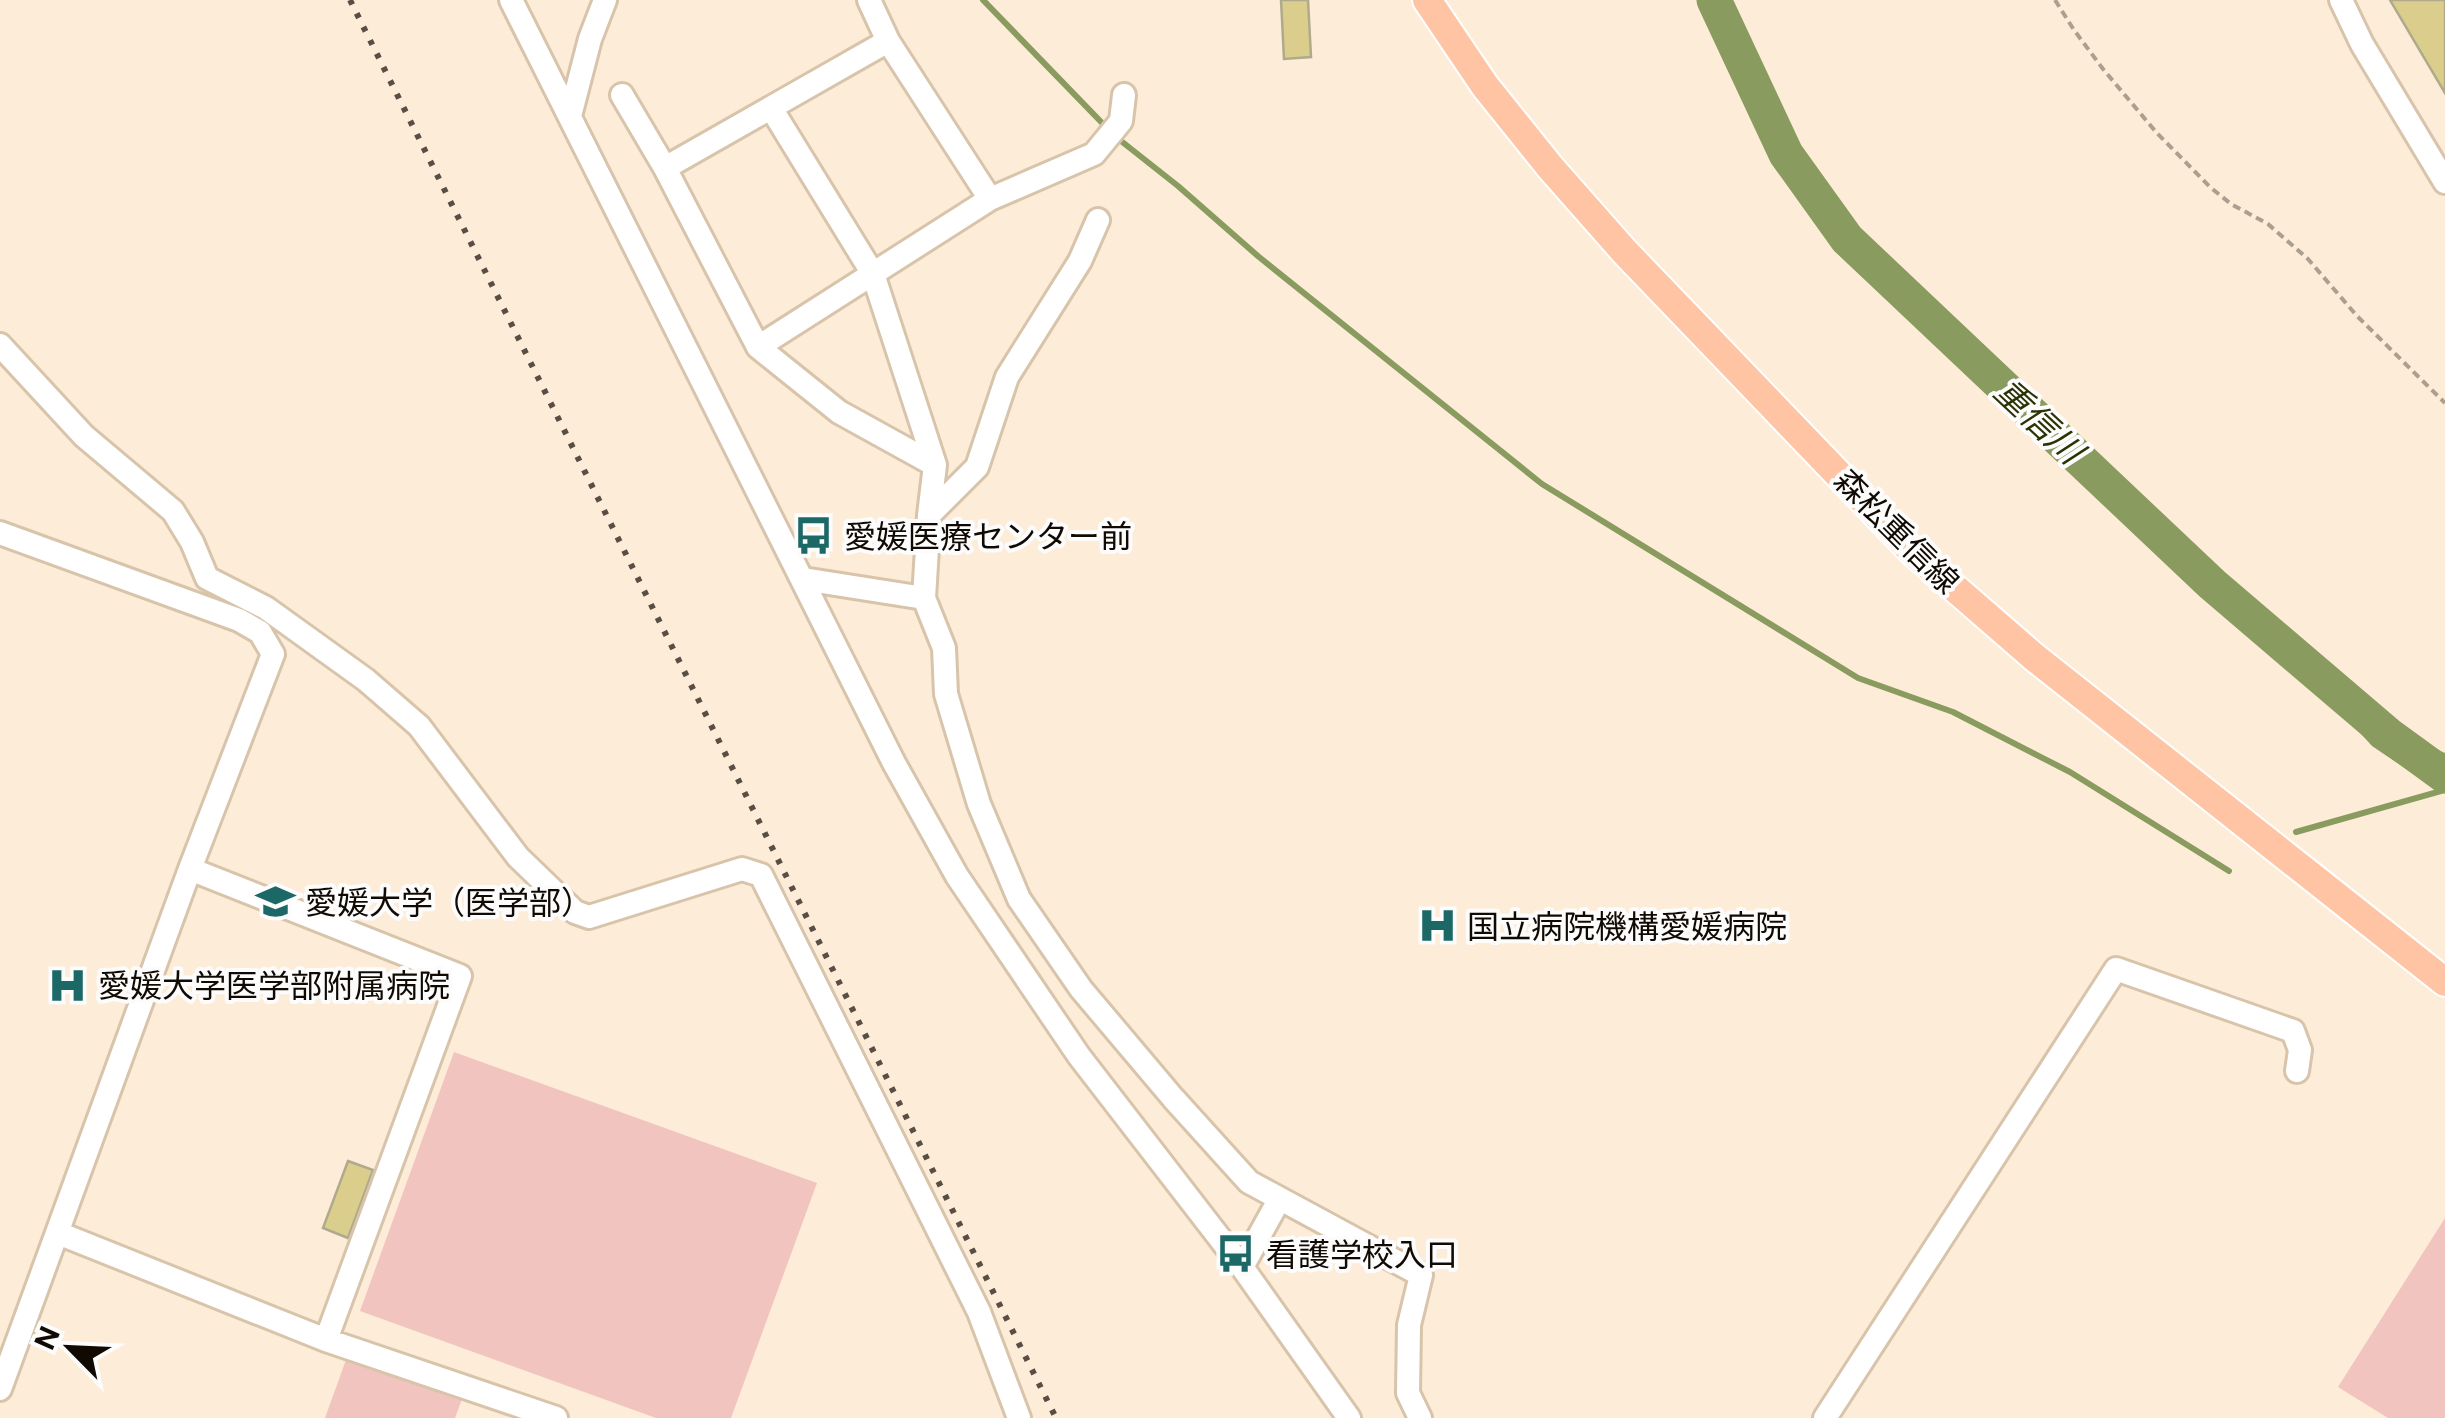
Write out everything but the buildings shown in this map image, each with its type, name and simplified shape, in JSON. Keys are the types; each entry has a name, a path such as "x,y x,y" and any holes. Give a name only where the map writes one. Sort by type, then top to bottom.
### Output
{"main road":[{"name":"森松重信線","path":"1427,0 1485,86 1574,195 1912,551 2034,656 2445,982"}],"street":[{"path":"510,0 894,764 957,876 1079,1056 1242,1267 1350,1418"},
{"path":"570,116 604,0"},
{"path":"870,0 888,41 990,199"},
{"path":"2341,0 2362,44 2445,182"},
{"path":"665,168 888,41"},
{"path":"622,95 665,168 758,348 839,412 935,465"},
{"path":"758,348 990,199 1094,154 1121,121 1124,95"},
{"path":"771,108 874,274 935,465 924,598 944,648 946,694 979,804 1019,900 1082,989 1249,1182 1420,1276 1409,1325 1408,1393 1420,1418"},
{"path":"929,515 977,467 1007,377 1080,260 1098,220"},
{"path":"0,345 84,436 173,512 208,578 266,608 366,680 419,726 518,857 575,912 589,917 742,869 761,875 979,1312 1019,1418"},
{"path":"0,534 239,620 260,632 272,654 0,1389"},
{"path":"803,579 924,598"},
{"path":"190,868 460,976 326,1340"},
{"path":"1825,1418 2116,970 2293,1032 2300,1050 2297,1071"},
{"path":"1242,1267 1279,1200"},
{"path":"58,1233 326,1340 556,1418"}],"path":[{"path":"2055,0 2103,69 2210,188 2230,204 2268,224 2308,259 2357,316 2445,402"}],"shaded area":[{"path":"2334,704 2445,753 2445,790 2372,746"},
{"path":"454,1052 817,1183 731,1418 656,1418 360,1311"},
{"path":"2445,1218 2445,1418 2388,1418 2338,1387"},
{"path":"347,1357 462,1399 455,1418 325,1418"}],"waterway":[{"path":"983,0 1107,128"},
{"name":"重信川","path":"1714,0 1786,154 1847,239 2212,584 2390,736 2445,776"},
{"path":"1116,137 1542,484 1858,678 1953,712 2070,772 2229,871"},
{"path":"2296,832 2445,790"}],"railway":[{"path":"350,0 1056,1418"}],"place":[{"name":"愛媛医療センター前","path":"814,536"},
{"name":"愛媛大学（医学部）","path":"275,902"},
{"name":"国立病院機構愛媛病院","path":"1437,926"},
{"name":"愛媛大学医学部附属病院","path":"68,985"},
{"name":"看護学校入口","path":"1236,1254"}]}
